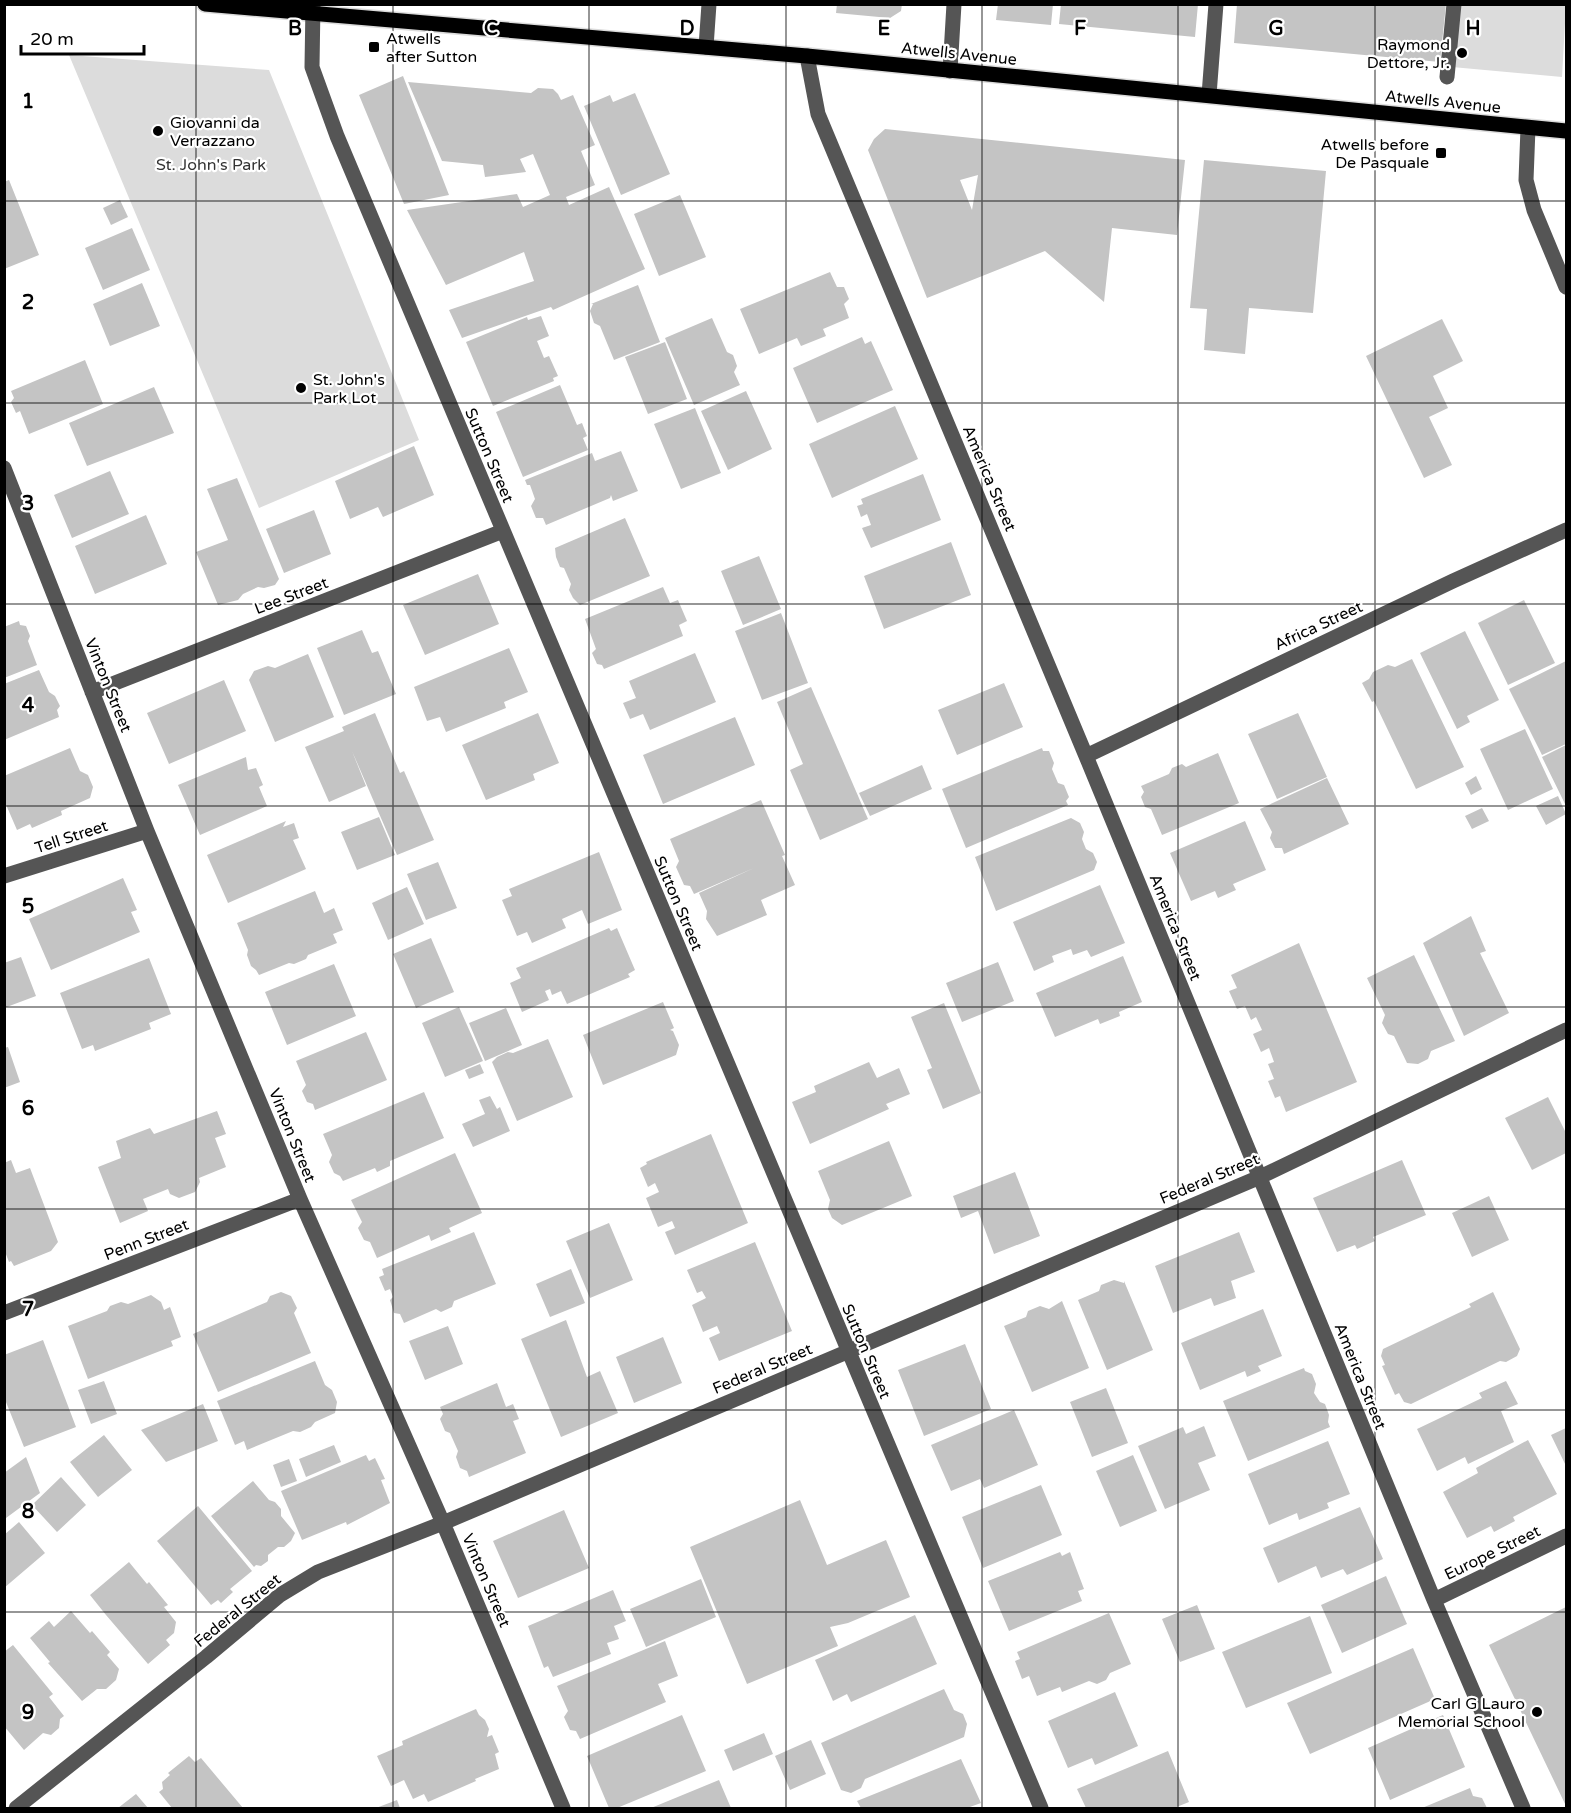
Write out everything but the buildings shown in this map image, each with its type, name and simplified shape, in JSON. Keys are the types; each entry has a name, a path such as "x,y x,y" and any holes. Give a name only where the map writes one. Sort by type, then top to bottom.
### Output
{"main road":[{"name":"Atwells Avenue","path":"205,4 313,9 1566,131"}],"street":[{"path":"706,47 709,4"},
{"path":"950,71 954,4"},
{"path":"1209,95 1216,4"},
{"path":"1447,77 1454,4"},
{"name":"Sutton Street","path":"313,9 312,68 337,136 1041,1809"},
{"name":"America Street","path":"807,56 818,114 1434,1600 1523,1809"},
{"path":"1528,128 1526,180 1534,210 1566,287"},
{"name":"Vinton Street","path":"4,468 147,831 300,1199 443,1523 563,1809"},
{"name":"Africa Street","path":"1086,756 1453,580 1566,530"},
{"name":"Lee Street","path":"92,692 503,531"},
{"name":"Tell Street","path":"4,876 147,831"},
{"name":"Federal Street","path":"16,1809 280,1595 318,1572 443,1523 1260,1177 1566,1030"},
{"name":"Penn Street","path":"4,1313 300,1199"},
{"name":"Europe Street","path":"1434,1600 1566,1536"}],"green space":[{"path":"1458,5 1566,5 1562,77 1452,67"},
{"name":"St. John's Park","path":"69,55 269,70 419,440 259,508"}],"place":[{"name":"Atwells after Sutton","path":"374,47"},
{"name":"Raymond Dettore, Jr.","path":"1462,53"},
{"name":"Giovanni da Verrazzano","path":"158,131"},
{"name":"Atwells before De Pasquale","path":"1441,153"},
{"name":"St. John's Park Lot","path":"301,388"},
{"name":"Carl G Lauro Memorial School","path":"1537,1712"}]}
